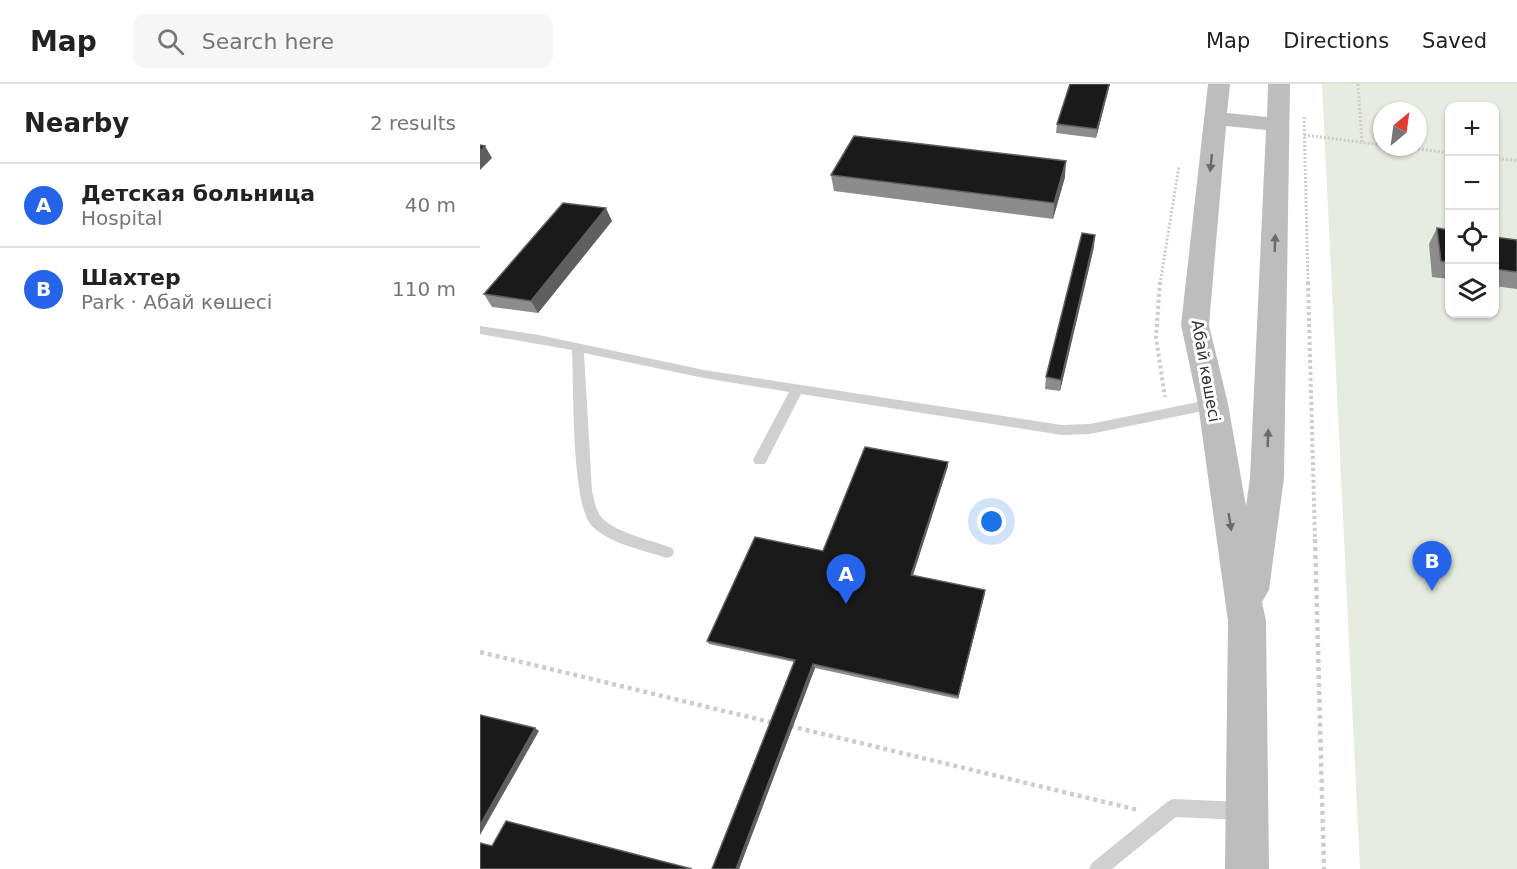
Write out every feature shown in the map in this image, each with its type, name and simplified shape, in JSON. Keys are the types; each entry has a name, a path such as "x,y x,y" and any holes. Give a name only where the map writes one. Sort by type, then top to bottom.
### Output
{"main road":[{"name":"Абай көшесі","path":"1219,84 1194,325 1213,404 1246,621 1249,811 1247,869"},
{"name":"Абай көшесі","path":"1246,621 1267,478 1296,125 1279,84"},
{"path":"1215,118 1296,125"},
{"path":"1223,474 1245,480 1267,478"}],"lane":[{"path":"480,330 704,375 1062,430 1090,429 1213,404"},
{"path":"578,348 585,491 590,509 597,523 667,552"},
{"path":"760,460 797,389"},
{"path":"1098,869 1173,808 1249,811"}],"path":[{"path":"1358,84 1362,142"},
{"path":"1324,869 1296,125 1373,143"},
{"path":"1427,150 1445,152"},
{"path":"1499,159 1517,161"},
{"path":"1167,413 1156,338 1161,272 1179,166"},
{"path":"480,652 1145,812 1173,808"}],"shaded area":[{"path":"1322,84 1517,84 1517,869 1360,869"}],"building":[{"path":"1070,84 1109,84 1097,129 1057,124"},
{"path":"854,136 1066,161 1054,203 831,175"},
{"path":"563,203 606,208 531,301 484,294"},
{"path":"1437,228 1445,229 1445,262 1441,261"},
{"path":"1082,233 1095,235 1061,380 1046,377"},
{"path":"1499,238 1517,240 1517,272 1499,270"},
{"path":"865,447 948,462 911,575 985,590 958,696 813,664 736,869 712,869 795,660 707,641 755,537 823,551"},
{"path":"480,715 535,728 480,825"},
{"path":"506,821 692,869 480,869 480,843 492,846"}],"place":[{"name":"Шахтер","path":"1432,591"},
{"name":"Детская больница","path":"846,604"}]}
